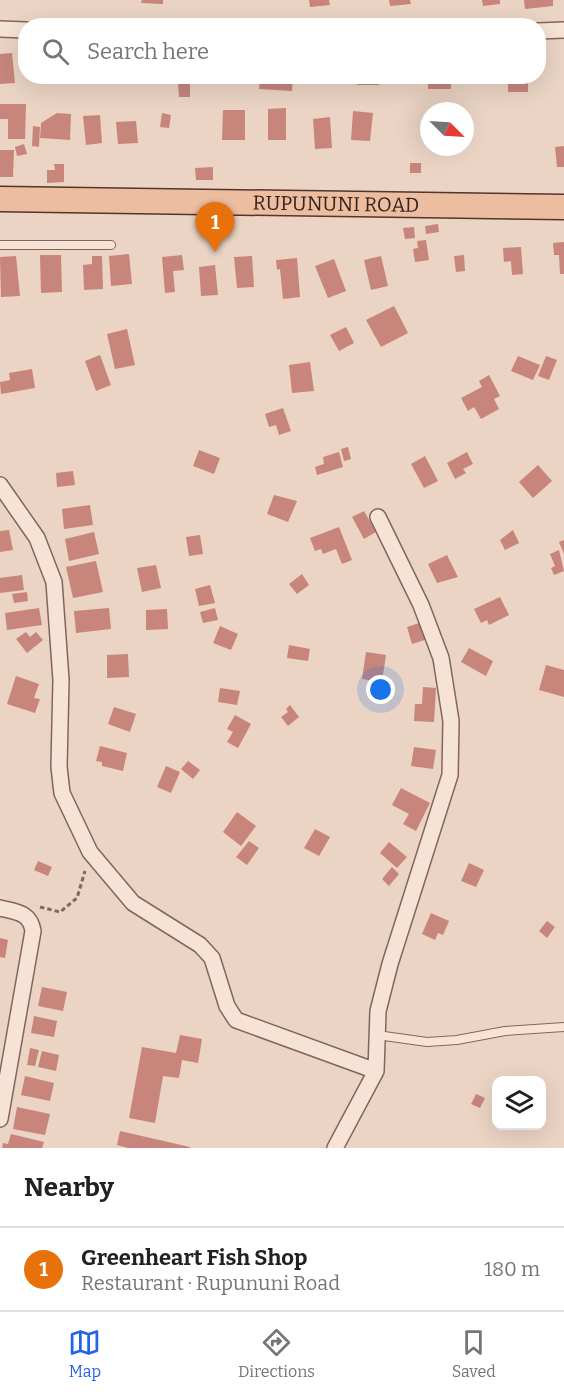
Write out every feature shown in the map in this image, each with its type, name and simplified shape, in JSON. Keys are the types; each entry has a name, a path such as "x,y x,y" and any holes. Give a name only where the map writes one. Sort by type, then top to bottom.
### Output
{"main road":[{"name":"RUPUNUNI ROAD","path":"0,199 564,207"}],"street":[{"path":"0,29 18,30"},
{"path":"546,31 564,30"},
{"path":"0,485 37,538 54,582 61,681 59,767 62,793 90,852 133,903 200,945 212,958 227,1006 236,1020 376,1071"},
{"path":"335,1148 376,1071 378,1011 390,964 450,775 451,721 441,658 421,604 378,517"},
{"path":"0,908 25,914 32,923 33,931 1,1108"}],"lane":[{"path":"0,245 111,245"},
{"path":"377,1035 427,1042 457,1040 505,1031 564,1027"}],"path":[{"path":"25,914 35,908 44,907 60,912 77,898 90,852"}],"building":[{"path":"142,0 163,0 163,4 141,3"},
{"path":"309,0 329,0 330,5 310,7"},
{"path":"389,0 410,0 411,4 390,6"},
{"path":"482,0 500,0 500,4 483,6"},
{"path":"524,0 553,0 553,6 525,9"},
{"path":"12,53 15,83 0,84 0,54"},
{"path":"178,84 190,84 190,97 179,97"},
{"path":"259,84 292,84 292,91 259,89"},
{"path":"428,84 451,84 451,89 428,89"},
{"path":"508,84 528,84 528,92 508,92"},
{"path":"0,104 26,104 25,139 8,139 8,119 0,119"},
{"path":"286,108 286,140 268,140 268,109"},
{"path":"223,110 245,110 245,140 222,140"},
{"path":"353,111 373,113 370,141 351,140"},
{"path":"57,113 71,114 70,140 40,138 41,123"},
{"path":"162,113 171,115 169,128 160,127"},
{"path":"100,115 102,143 86,145 83,116"},
{"path":"330,117 332,148 315,149 313,119"},
{"path":"136,121 138,143 118,144 116,122"},
{"path":"33,126 40,127 39,147 32,146"},
{"path":"24,144 27,154 17,156 15,147"},
{"path":"564,146 564,167 557,167 555,147"},
{"path":"0,150 14,150 13,177 0,177"},
{"path":"410,163 421,163 421,173 410,173"},
{"path":"54,164 64,164 64,182 47,183 47,170 55,170"},
{"path":"213,167 213,180 196,180 195,168"},
{"path":"438,224 439,232 426,234 425,226"},
{"path":"414,227 415,238 405,239 403,228"},
{"path":"426,240 429,260 415,262 413,249 418,248 417,241"},
{"path":"564,242 564,274 560,274 559,255 554,255 553,243"},
{"path":"521,247 523,274 512,275 511,261 504,262 503,248"},
{"path":"129,254 132,284 111,286 109,256"},
{"path":"40,255 61,255 62,292 41,293"},
{"path":"182,255 184,270 173,271 175,292 165,293 162,257"},
{"path":"464,255 465,271 456,272 454,256"},
{"path":"16,256 20,296 1,297 0,257"},
{"path":"92,256 102,256 103,289 84,290 83,265 92,264"},
{"path":"252,256 254,287 237,288 234,257"},
{"path":"381,256 388,286 371,290 364,260"},
{"path":"297,258 300,297 283,299 280,269 277,270 276,260"},
{"path":"334,259 346,291 328,298 315,266"},
{"path":"215,265 218,295 201,296 199,267"},
{"path":"394,306 408,333 381,347 366,320"},
{"path":"346,327 354,343 339,351 330,335"},
{"path":"127,329 135,365 115,369 107,334"},
{"path":"100,355 111,385 96,391 85,361"},
{"path":"518,356 540,365 533,380 511,371"},
{"path":"546,356 557,360 549,380 538,376"},
{"path":"310,362 314,391 292,393 289,365"},
{"path":"32,369 35,388 1,394 0,382 10,380 9,373"},
{"path":"489,375 500,396 494,399 499,409 481,419 474,407 468,411 461,398 482,387 479,381"},
{"path":"283,408 291,431 279,435 276,425 269,427 265,414"},
{"path":"348,447 351,459 344,461 341,449"},
{"path":"199,450 220,458 214,474 193,466"},
{"path":"339,452 343,467 317,475 315,467 324,464 323,457"},
{"path":"467,452 473,464 463,469 466,473 455,479 447,463"},
{"path":"425,456 438,481 424,488 411,464"},
{"path":"538,465 552,481 533,498 519,482"},
{"path":"73,471 75,485 57,487 56,473"},
{"path":"274,495 297,501 288,522 267,514"},
{"path":"90,505 93,525 64,529 62,509"},
{"path":"364,511 376,532 364,539 352,517"},
{"path":"339,527 352,560 342,564 336,549 323,554 321,549 315,551 310,538"},
{"path":"9,530 13,550 0,552 0,531"},
{"path":"513,530 519,543 505,550 500,540"},
{"path":"94,532 99,554 69,561 65,539"},
{"path":"200,535 203,554 189,556 186,537"},
{"path":"564,540 564,554 559,542"},
{"path":"559,550 564,571 554,575 551,568 555,566 550,554"},
{"path":"447,555 458,577 437,583 428,564"},
{"path":"96,561 103,592 73,598 66,567"},
{"path":"156,565 161,588 142,592 137,568"},
{"path":"302,574 309,585 297,594 289,584"},
{"path":"22,575 24,590 0,593 0,578"},
{"path":"210,585 215,603 199,606 195,589"},
{"path":"27,592 28,601 14,603 12,594"},
{"path":"500,597 509,615 489,625 487,620 481,623 474,609"},
{"path":"39,608 42,625 7,630 5,613"},
{"path":"109,608 111,629 76,633 74,611"},
{"path":"215,608 218,620 203,623 200,612"},
{"path":"167,609 168,629 146,630 146,610"},
{"path":"422,622 428,639 412,644 407,627"},
{"path":"220,626 238,634 231,650 213,643"},
{"path":"26,632 30,637 36,632 43,640 27,653 16,639"},
{"path":"289,645 310,649 308,661 287,658"},
{"path":"469,648 493,661 486,676 461,662"},
{"path":"366,652 386,655 382,682 362,679"},
{"path":"128,654 129,677 107,678 107,655"},
{"path":"546,665 564,670 564,697 539,690"},
{"path":"16,676 39,684 34,698 40,699 35,713 7,704"},
{"path":"423,687 436,688 434,722 414,721 415,704 422,704"},
{"path":"220,688 240,691 237,705 218,702"},
{"path":"290,705 299,717 288,726 281,717 288,712 286,709"},
{"path":"114,707 136,714 130,732 108,724"},
{"path":"235,715 251,724 238,748 227,742 233,732 227,729"},
{"path":"100,746 127,753 123,771 102,766 102,762 96,761"},
{"path":"414,747 436,750 433,769 411,766"},
{"path":"188,761 200,770 193,779 181,769"},
{"path":"166,766 180,772 171,793 157,787"},
{"path":"401,788 430,803 416,831 403,824 409,814 392,805"},
{"path":"237,812 256,826 241,846 223,832"},
{"path":"315,829 330,837 319,856 304,848"},
{"path":"249,841 259,848 247,865 236,857"},
{"path":"389,842 407,857 397,868 380,853"},
{"path":"38,861 52,867 48,876 34,870"},
{"path":"469,863 484,870 476,887 461,881"},
{"path":"392,867 399,874 389,886 382,879"},
{"path":"431,913 449,921 443,935 438,933 435,940 422,934"},
{"path":"547,921 555,927 547,938 539,931"},
{"path":"0,938 8,940 5,958 0,957"},
{"path":"42,987 67,992 63,1011 38,1006"},
{"path":"34,1016 57,1021 54,1037 31,1033"},
{"path":"180,1035 202,1039 198,1063 182,1060 179,1078 163,1076 155,1123 129,1118 142,1047 176,1053"},
{"path":"30,1048 39,1050 35,1066 27,1065"},
{"path":"42,1051 59,1055 56,1071 38,1067"},
{"path":"25,1076 54,1083 50,1101 21,1095"},
{"path":"476,1094 485,1098 480,1108 471,1104"},
{"path":"17,1107 50,1114 45,1135 13,1129"},
{"path":"120,1131 190,1148 128,1148 117,1145"},
{"path":"11,1134 44,1142 42,1148 2,1148 3,1143 8,1144"}],"place":[{"name":"Greenheart Fish Shop","path":"215,252"}]}
